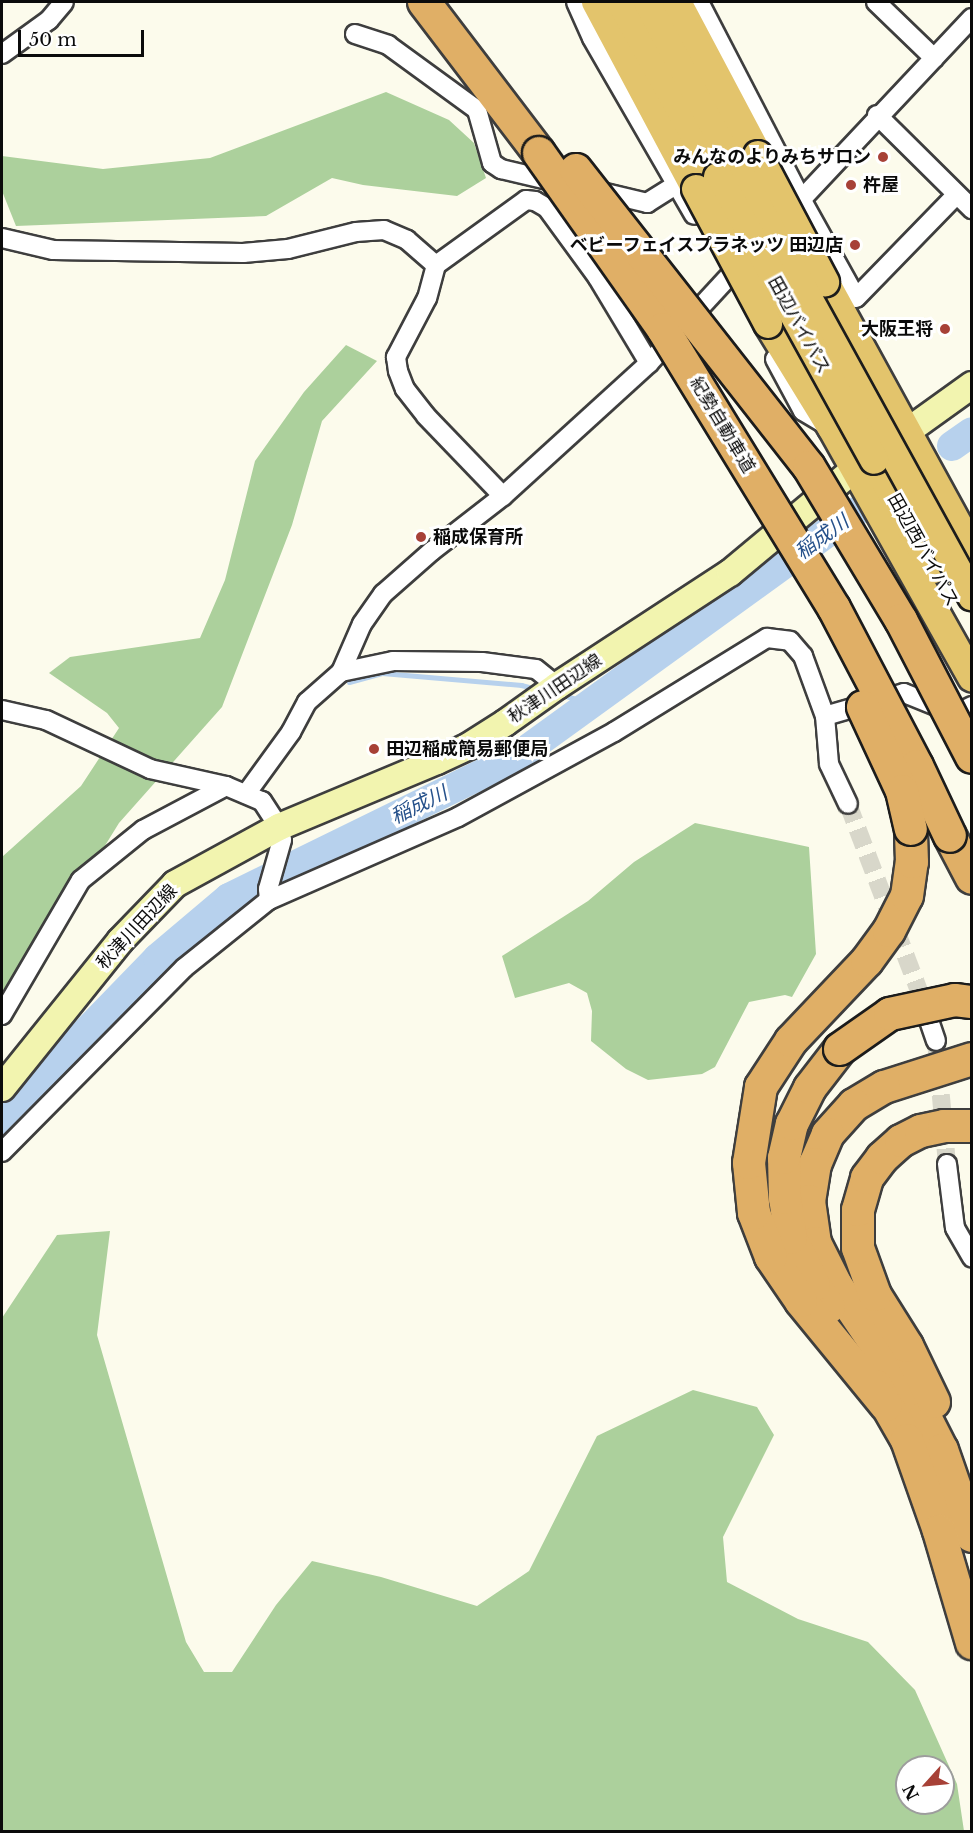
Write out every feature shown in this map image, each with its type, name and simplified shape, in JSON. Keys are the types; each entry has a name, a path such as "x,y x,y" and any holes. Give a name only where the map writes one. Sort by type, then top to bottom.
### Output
{"highway":[{"path":"425,2 809,467 901,620 972,757"},
{"path":"596,2 717,175 825,282 880,450"},
{"name":"田辺バイパス","path":"621,2 717,175 880,450"},
{"name":"田辺バイパス","path":"648,2 717,175"},
{"path":"677,2 717,175 768,324 832,428 880,450 972,551"},
{"name":"紀勢自動車道","path":"546,147 663,329 834,608 917,766 972,878"},
{"name":"田辺西バイパス","path":"880,450 972,596"},
{"name":"田辺西バイパス","path":"880,450 969,660"},
{"path":"778,517 804,586 902,791 911,829 912,862 907,896 889,931 867,961 791,1041 761,1088 750,1163 754,1213 771,1257 801,1301 886,1405"},
{"path":"972,1002 955,1000 890,1014 840,1049 810,1088 792,1124 784,1158 785,1198 791,1238 814,1285 856,1347 907,1440 939,1531 972,1643"},
{"path":"972,1059 884,1087 854,1105 828,1134 815,1164 809,1201 815,1243 831,1275 925,1417 942,1450 972,1536"},
{"path":"972,1126 944,1125 921,1131 901,1142 882,1158 867,1178 858,1210 858,1248 875,1295 907,1346 959,1454 972,1492"}],"main road":[{"name":"秋津川田辺線","path":"2,1088 120,941 175,884 469,746 730,573 880,450 972,385"}],"street":[{"path":"2,54 49,20 64,2"},
{"path":"576,2 592,38 717,175 730,275 802,411 832,428"},
{"path":"699,2 801,199 856,298 956,195"},
{"path":"876,2 934,58"},
{"path":"246,794 291,732 307,702 341,672 362,624 383,594 432,551 503,496 649,363 877,115 972,18"},
{"path":"355,34 388,45 477,110 492,163 501,169 648,203 717,175"},
{"path":"877,115 972,209"},
{"path":"503,496 426,416 405,389 398,371 396,357 427,298 436,265 526,200 535,201 547,208 598,278 649,363"},
{"path":"2,238 53,250 243,253 288,249 356,232 384,230 407,240 436,265"},
{"path":"2,1152 184,968 269,895 458,817 614,732 767,638 790,641 803,656 825,716 829,764 848,804"},
{"path":"341,672 393,661 482,662 536,669 557,686"},
{"path":"825,716 904,693 939,707 964,710 972,706"},
{"path":"2,710 46,720 150,769 226,786 262,801 281,833 269,895"},
{"path":"2,1015 81,880 143,830 226,786"},
{"path":"920,994 936,1041"},
{"path":"947,1164 955,1228 972,1257"}],"green space":[{"path":"386,92 449,120 474,143 486,178 457,196 363,185 332,178 266,216 16,226 2,191 2,156 103,169 210,158"},
{"path":"346,345 377,361 322,421 292,525 222,707 119,823 15,991 2,1008 2,857 81,786 119,728 107,713 49,673 70,657 200,638 225,580 255,461 304,392"},
{"path":"695,823 809,847 816,954 792,997 785,995 749,1002 715,1067 702,1074 648,1080 626,1069 591,1041 592,1011 587,993 569,983 515,998 502,956 588,901 634,862"},
{"path":"110,1231 97,1335 186,1642 204,1672 232,1672 276,1605 312,1561 381,1577 477,1606 529,1571 597,1436 693,1390 757,1407 774,1435 723,1537 727,1582 798,1619 868,1642 915,1690 944,1755 895,1755 895,1815 955,1815 955,1780 964,1831 2,1831 2,1318 57,1235"}],"waterway":[{"name":"稲成川","path":"952,446 972,432"},
{"name":"稲成川","path":"2,1119 158,958 229,898 517,757 856,512"},
{"path":"349,682 382,673 521,685 537,689"},
{"path":"558,694 591,703"}],"tunnel":[{"path":"848,804 920,994"},
{"path":"936,1041 947,1164"}],"place":[{"name":"みんなのよりみちサロン","path":"883,157"},
{"name":"杵屋","path":"851,185"},
{"name":"ベビーフェイスプラネッツ 田辺店","path":"855,245"},
{"name":"大阪王将","path":"945,329"},
{"name":"稲成保育所","path":"421,537"},
{"name":"田辺稲成簡易郵便局","path":"374,749"}]}
